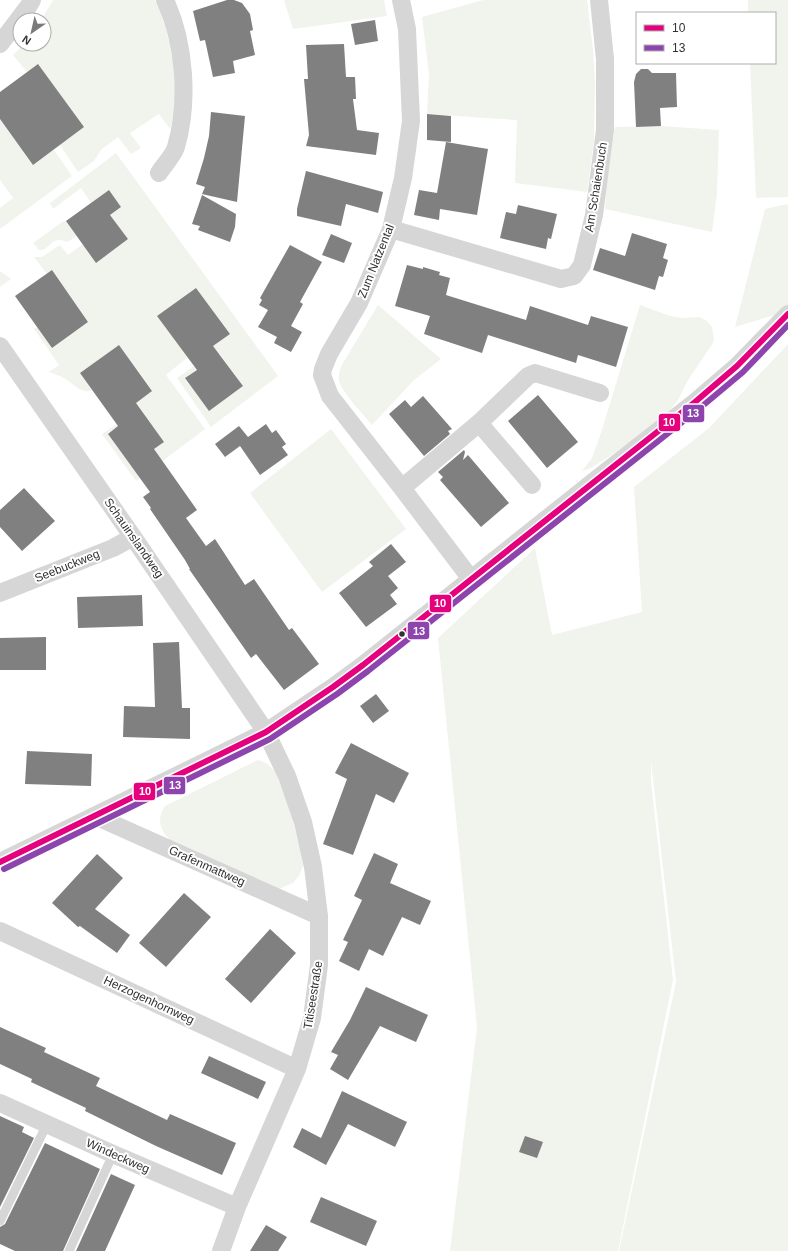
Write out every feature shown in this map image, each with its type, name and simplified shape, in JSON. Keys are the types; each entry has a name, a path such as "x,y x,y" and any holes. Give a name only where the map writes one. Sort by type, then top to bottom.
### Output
{"street":[{"path":"0,44 32,0"},
{"path":"159,173 175,149 183,113 182,62 172,15 165,0"},
{"name":"Zum Natzental","path":"401,0 407,29 411,121 403,178 390,229 359,303 329,354 323,368 322,375 330,396 471,579"},
{"name":"Am Schaienbuch","path":"390,229 561,279 574,276 582,264 594,215 605,130 605,59 599,0"},
{"path":"0,862 266,732 333,687 695,402 737,366 788,314"},
{"name":"Schauinslandweg","path":"0,346 266,732"},
{"path":"402,488 479,423 528,376 535,373 600,393"},
{"path":"479,423 532,485"},
{"name":"Seebuckweg","path":"0,593 114,548 133,537"},
{"name":"Titiseestraße","path":"221,1251 237,1207 297,1069 312,1018 319,964 319,916 313,867 303,822 287,776 266,732"},
{"name":"Grafenmattweg","path":"95,816 319,916"},
{"name":"Herzogenhornweg","path":"0,931 297,1069"},
{"name":"Windeckweg","path":"0,1103 113,1154 237,1207"}],"lane":[{"path":"0,1222 47,1124"},
{"path":"69,1251 113,1154"}],"shaded area":[{"path":"53,0 155,0 166,29 173,64 175,99 170,129 159,114 130,133 141,148 131,154 118,137 101,150 94,161 78,172 60,145 84,127 27,72 13,55 16,52 52,52 52,12 46,12"},
{"path":"284,0 384,0 387,16 293,29"},
{"path":"483,0 587,0 595,81 594,141 587,192 515,183 517,120 427,114 429,74 422,17"},
{"path":"748,0 788,0 788,197 756,198 750,64 776,64 776,12 748,12"},
{"path":"0,119 33,164 54,150 72,176 0,229 0,208 13,198 0,180"},
{"path":"661,126 719,130 717,193 712,232 605,209 607,180 615,127"},
{"path":"116,153 278,376 211,427 177,378 194,366 196,370 185,378 209,410 243,386 220,354 217,356 211,348 230,334 196,288 158,316 188,357 166,375 205,429 136,481 102,434 117,424 119,426 108,434 131,466 164,442 133,405 152,390 119,345 80,373 92,390 84,391 77,388 64,378 49,372 59,365 34,329 37,327 52,348 88,322 52,271 47,274 34,257 42,257 60,245 68,255 83,244 96,262 128,239 110,215 121,207 109,190 91,203 81,188 53,209 50,203"},
{"path":"788,204 788,311 735,327 765,209"},
{"path":"66,221 77,236 67,242 57,240 43,250 39,250 33,243 62,222"},
{"path":"0,271 11,279 0,287"},
{"path":"378,305 441,359 414,380 372,425 345,392 339,381 339,376 343,363"},
{"path":"640,305 670,316 683,318 699,317 706,320 712,327 714,339 713,343 688,380 678,400 670,410 647,430 610,456 591,468 582,471 592,458 601,433"},
{"path":"788,344 788,1251 619,1251 676,982 651,761 651,781 673,980 618,1251 450,1251 477,1027 438,638 535,548 552,635 642,612 634,487 709,428"},
{"path":"331,429 406,529 322,592 250,493"},
{"path":"258,760 266,763 275,771 290,809 302,856 303,866 299,876 293,883 279,889 171,841 164,833 160,825 162,811 165,806"}],"building":[{"path":"227,0 234,0 242,3 250,14 253,30 250,31 255,55 233,61 235,73 213,77 205,40 200,41 193,11"},
{"path":"375,20 378,41 355,45 351,24"},
{"path":"344,44 346,77 355,77 356,99 353,99 357,130 379,133 376,155 306,146 309,135 304,79 308,79 306,45"},
{"path":"38,64 84,127 33,165 0,119 0,92"},
{"path":"641,69 648,69 652,73 676,73 677,107 660,108 661,126 636,127 634,82 636,74"},
{"path":"211,112 245,116 237,202 202,194 205,187 196,184 209,136"},
{"path":"427,114 451,116 451,142 427,140"},
{"path":"446,142 488,149 477,215 440,209 439,220 414,215 419,190 437,193"},
{"path":"306,171 383,192 378,213 346,204 341,226 297,216 297,209"},
{"path":"109,190 121,207 110,215 128,239 96,263 66,221"},
{"path":"202,195 236,214 235,227 230,242 198,230 200,226 192,224"},
{"path":"518,205 557,214 551,239 548,238 546,249 500,238 506,212 516,214"},
{"path":"632,233 667,244 663,258 668,260 663,277 659,276 655,290 593,270 600,248 625,256"},
{"path":"331,234 352,243 344,263 322,255"},
{"path":"290,245 322,262 300,302 303,304 291,326 302,332 291,352 274,343 277,337 258,327 268,310 259,305 262,300 260,298"},
{"path":"407,265 423,269 423,267 440,272 439,275 450,278 446,295 526,320 530,306 588,325 591,316 628,327 616,367 578,355 576,363 488,335 482,353 424,334 430,316 395,306"},
{"path":"52,270 88,322 52,348 15,296"},
{"path":"196,288 230,334 213,346 243,386 209,411 185,378 197,370 157,316"},
{"path":"119,345 152,391 136,403 164,442 154,449 197,510 186,518 206,546 215,539 245,585 254,579 289,630 292,628 319,664 284,690 256,654 251,658 189,569 185,560 143,497 150,492 108,434 118,426 80,373"},
{"path":"538,395 578,442 547,468 508,421"},
{"path":"423,396 452,429 448,431 450,434 424,456 389,414 405,400 411,407"},
{"path":"266,424 272,433 276,430 286,444 282,447 288,455 260,475 240,446 225,457 215,444 239,426 248,437"},
{"path":"464,450 463,460 468,455 509,503 481,527 440,480 443,477 438,472"},
{"path":"24,488 55,521 22,551 0,527 0,510"},
{"path":"391,544 406,562 388,576 398,588 390,595 397,604 366,627 339,593 373,566 369,562"},
{"path":"142,595 143,626 78,628 77,597"},
{"path":"46,637 46,670 0,670 0,638"},
{"path":"179,642 182,708 190,708 190,739 123,737 124,706 155,707 153,643"},
{"path":"376,694 389,711 373,723 360,706"},
{"path":"351,743 409,773 394,803 376,794 353,855 323,844 347,779 335,773"},
{"path":"27,751 92,754 91,786 25,784"},
{"path":"374,853 398,864 390,883 431,901 420,925 402,917 383,956 369,949 359,971 339,961 348,942 343,940 362,900 354,896"},
{"path":"97,854 123,878 95,909 130,935 117,953 80,926 78,927 52,903"},
{"path":"184,893 211,917 166,967 139,943"},
{"path":"270,929 296,953 251,1003 225,979"},
{"path":"366,987 428,1015 416,1042 380,1026 348,1080 330,1069 338,1055 331,1052 350,1020"},
{"path":"0,1027 46,1048 44,1052 100,1078 96,1086 167,1120 170,1114 236,1143 222,1175 156,1146 85,1111 86,1108 31,1082 32,1079 0,1064"},
{"path":"209,1056 266,1082 258,1099 201,1073"},
{"path":"342,1091 407,1122 395,1147 348,1124 326,1165 293,1147 302,1128 321,1138"},
{"path":"0,1116 24,1127 22,1132 34,1138 0,1207"},
{"path":"525,1136 543,1142 537,1158 519,1152"},
{"path":"45,1143 100,1169 63,1251 15,1251 0,1244 0,1227 5,1224"},
{"path":"111,1174 135,1185 105,1251 76,1251"},
{"path":"321,1197 377,1221 366,1246 310,1222"},
{"path":"266,1225 287,1237 278,1251 250,1251"}],"transit line":[{"name":"10","path":"0,862 266,732 333,687 363,665 695,402 737,366 788,314"},
{"name":"13","path":"4,869 270,739 337,694 700,408 743,372 788,325"}]}
